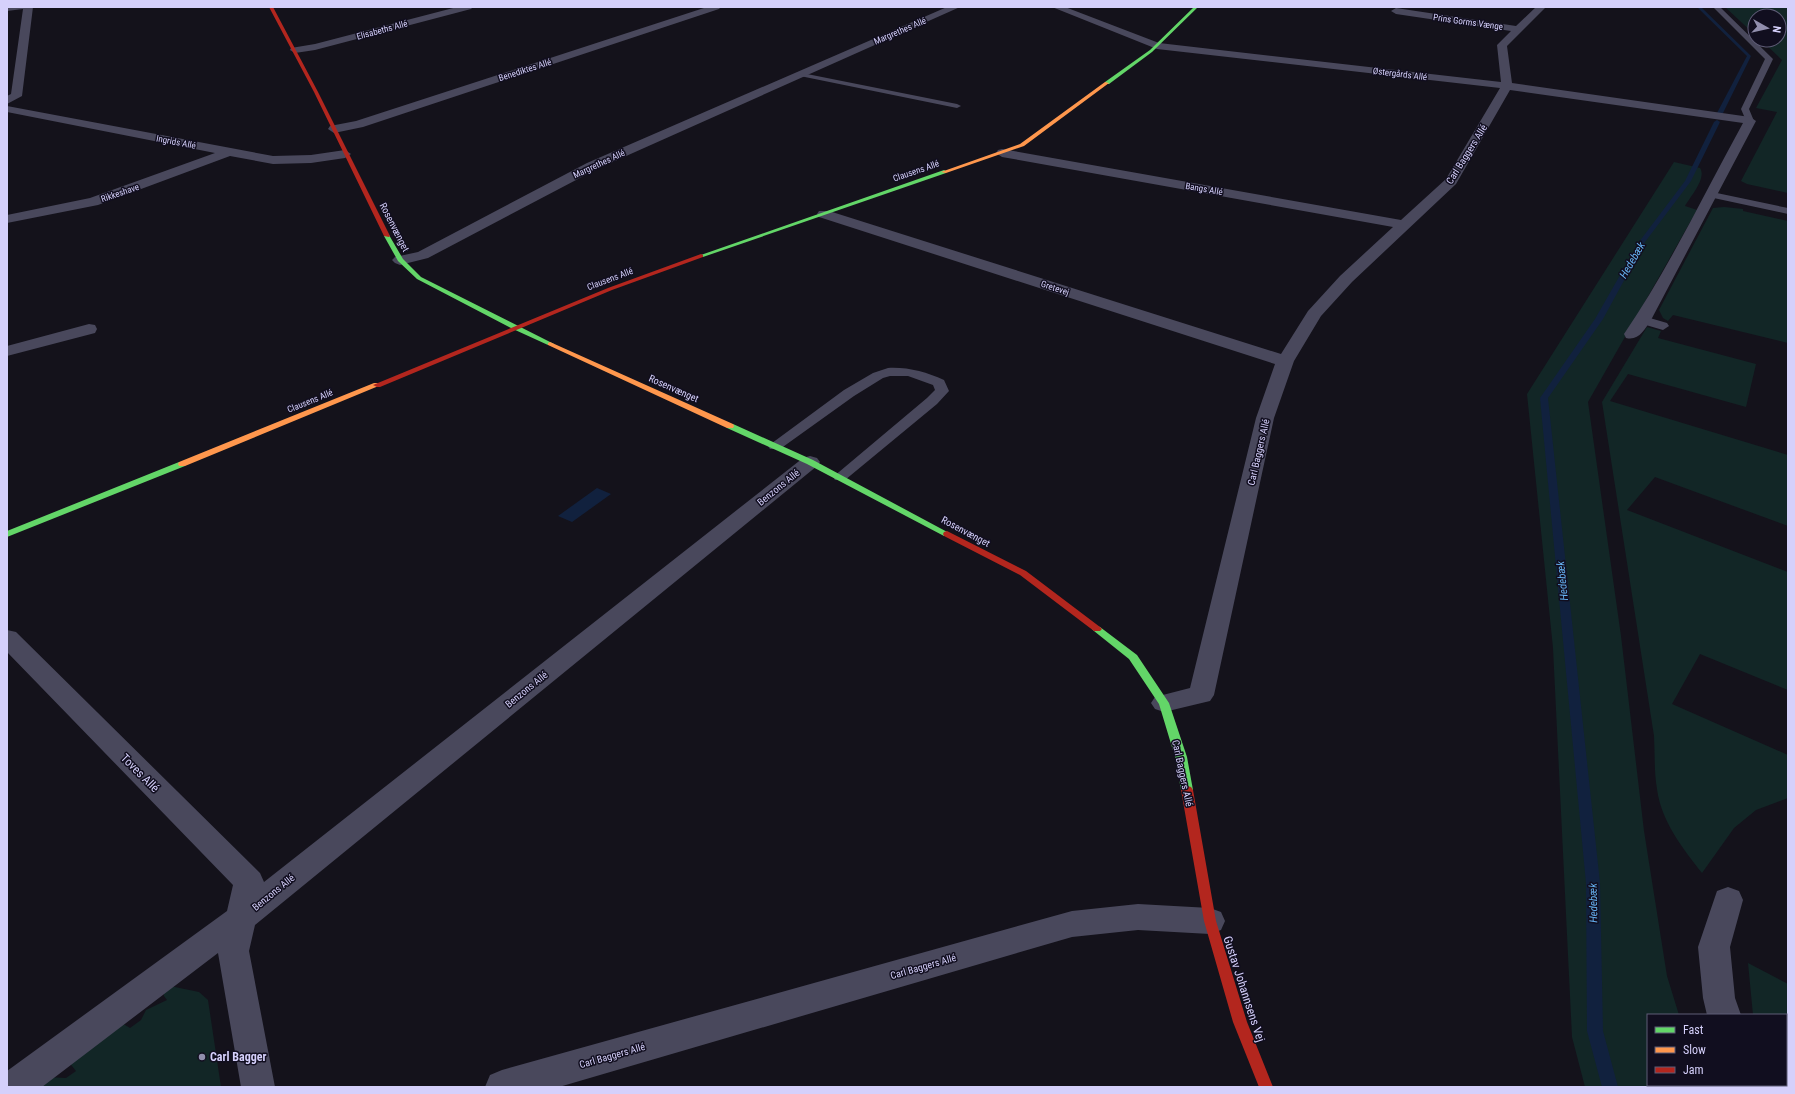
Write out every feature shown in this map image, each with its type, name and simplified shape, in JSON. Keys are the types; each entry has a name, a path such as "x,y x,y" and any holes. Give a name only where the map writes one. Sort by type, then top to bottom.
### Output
{"street":[{"path":"7,8 21,7"},
{"path":"7,101 16,96 28,7"},
{"name":"Rosenvænget","path":"271,7 296,50 345,154 400,260 419,278 515,328 810,462 1023,573 1133,657 1164,702"},
{"name":"Elisabeths Allé","path":"296,50 315,47 468,7"},
{"name":"Benediktes Allé","path":"334,129 359,124 716,7"},
{"name":"Margrethes Allé","path":"400,260 423,255 592,166 956,7"},
{"name":"Østergårds Allé","path":"1057,7 1158,46 1506,86 1750,121"},
{"name":"Clausens Allé","path":"7,534 166,471 610,289 697,257 1022,145 1158,46 1196,7"},
{"path":"1506,86 1502,45 1541,7"},
{"name":"Prins Gorms Vænge","path":"1396,11 1517,29"},
{"name":"Carl Baggers Allé","path":"502,1087 1072,924 1138,917 1210,921 1181,757 1164,702 1201,695 1265,418 1285,361 1314,314 1346,279 1405,226 1451,181 1506,86"},
{"name":"Ingrids Allé","path":"7,109 273,160 288,161 345,154"},
{"path":"1632,334 1643,320 1712,195 1750,121"},
{"name":"Rikkeshave","path":"7,219 93,202 121,193 228,152"},
{"name":"Bangs Allé","path":"1002,153 1405,226"},
{"name":"Gretevej","path":"824,214 1285,361"},
{"path":"7,351 89,329"},
{"name":"Benzons Allé","path":"14,1087 242,917 810,462"},
{"name":"Toves Allé","path":"7,638 249,882 242,917"},
{"path":"1724,1014 1719,998 1714,947 1728,900"},
{"name":"Benzons Allé","path":"242,917 233,951 258,1087"},
{"name":"Gustav Johannsens Vej","path":"1210,921 1240,1022 1266,1087"}],"lane":[{"path":"1716,7 1769,59 1745,109 1750,121"},
{"path":"800,74 957,106"},
{"path":"1712,195 1788,211"},
{"path":"1643,320 1663,326"},
{"path":"775,446 867,381 887,372 915,372 939,383 942,391 932,401 840,478"}],"green space":[{"path":"1725,7 1788,7 1788,193 1747,184 1741,181 1777,112 1756,108 1782,60 1769,48 1787,48 1787,8 1747,8 1747,28"},
{"path":"1674,162 1700,168 1702,172 1700,182 1685,206 1697,210 1588,402 1621,636 1644,831 1667,976 1679,1014 1647,1014 1647,1086 1709,1087 1585,1087 1572,1037 1553,648 1527,394"},
{"path":"1724,207 1743,209 1743,211 1788,221 1788,343 1673,315 1668,321 1663,318 1659,310 1713,208"},
{"path":"1647,327 1661,331 1658,338 1756,364 1746,407 1628,374 1610,401 1788,455 1788,526 1655,477 1627,510 1788,572 1788,690 1700,654 1672,704 1788,755 1788,798 1756,810 1734,828 1702,873 1674,834 1659,801 1655,776 1654,736 1602,402"},
{"path":"1748,963 1788,984 1788,1087 1778,1086 1787,1086 1787,1014 1753,1014"},
{"path":"170,986 199,992 208,1000 221,1087 29,1087 46,1077 66,1078 76,1071 68,1061 120,1022 130,1028 141,1020 146,1010 167,1000 164,996 164,991"}],"water":[{"path":"597,488 611,494 572,522 558,516"}],"waterway":[{"name":"Hedebæk","path":"1699,7 1749,56 1720,113"},
{"name":"Hedebæk","path":"1610,1087 1595,1031 1593,883 1544,398 1599,319 1642,242 1688,181 1717,122"}],"traffic: fast":[{"path":"1107,83 1151,51 1196,7"},
{"path":"701,256 944,172"},
{"path":"387,236 400,260 419,278 515,328 550,344"},
{"path":"730,426 810,462 947,534"},
{"path":"7,534 182,464"},
{"path":"1097,629 1133,657 1164,703 1181,757 1187,790"}],"traffic: slow":[{"path":"944,172 1022,145 1107,83"},
{"path":"550,344 730,426"},
{"path":"182,464 377,385"}],"traffic: jam":[{"path":"271,7 316,92 387,236"},
{"path":"377,385 610,289 701,256"},
{"path":"947,534 1023,573 1097,629"},
{"path":"1187,790 1210,921 1240,1022 1266,1087"}],"place":[{"name":"Carl Bagger","path":"202,1057"}]}
